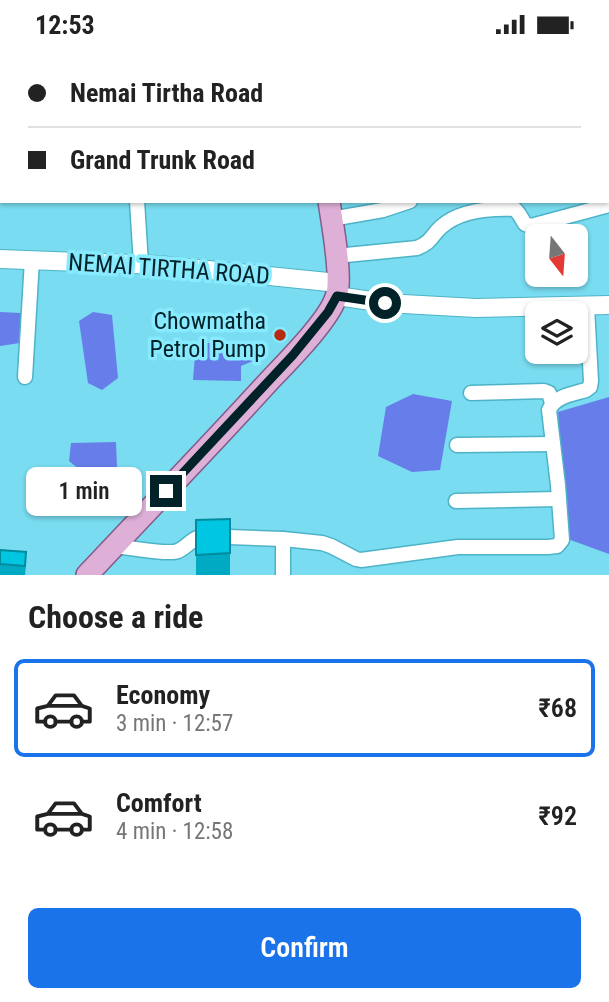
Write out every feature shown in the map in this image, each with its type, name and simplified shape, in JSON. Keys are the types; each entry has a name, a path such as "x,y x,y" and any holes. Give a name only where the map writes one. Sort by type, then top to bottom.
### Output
{"main road":[{"path":"87,575 293,355 328,312 337,290 330,210"}],"street":[{"path":"137,203 141,264"},
{"path":"330,210 376,212 404,203"},
{"path":"453,203 456,216"},
{"path":"336,256 418,249 456,216 506,205 515,209 525,224 531,226 581,207 609,205"},
{"name":"NEMAI TIRTHA ROAD","path":"0,259 159,265 337,290 385,303 525,308"},
{"path":"24,377 32,260"},
{"name":"NEMAI TIRTHA ROAD","path":"588,307 609,305"},
{"path":"114,546 173,553 182,549 192,539 202,536 283,539 326,544 361,560 450,548 554,547 562,540 549,410 552,403 558,399 586,390 591,384 588,326"},
{"path":"471,393 544,391 549,393 552,403"},
{"path":"457,445 553,444"},
{"path":"456,501 559,499"},
{"path":"283,539 283,575"}],"water":[{"path":"0,312 21,313 20,343 0,346"},
{"path":"93,312 112,315 118,378 102,390 88,383 79,321"},
{"path":"196,343 265,343 253,361 241,366 241,381 193,380"},
{"path":"413,394 452,401 440,470 412,472 378,456 386,407"},
{"path":"609,397 609,554 565,538 558,412"},
{"path":"116,442 117,468 109,472 92,475 69,461 71,443"}],"building":[{"path":"230,519 230,553 196,555 196,520"},
{"path":"0,550 26,552 25,566 0,564"}],"place":[{"name":"Chowmatha Petrol Pump","path":"280,335"}],"route":[{"path":"166,491 293,355 328,312 337,296 385,303"}]}
